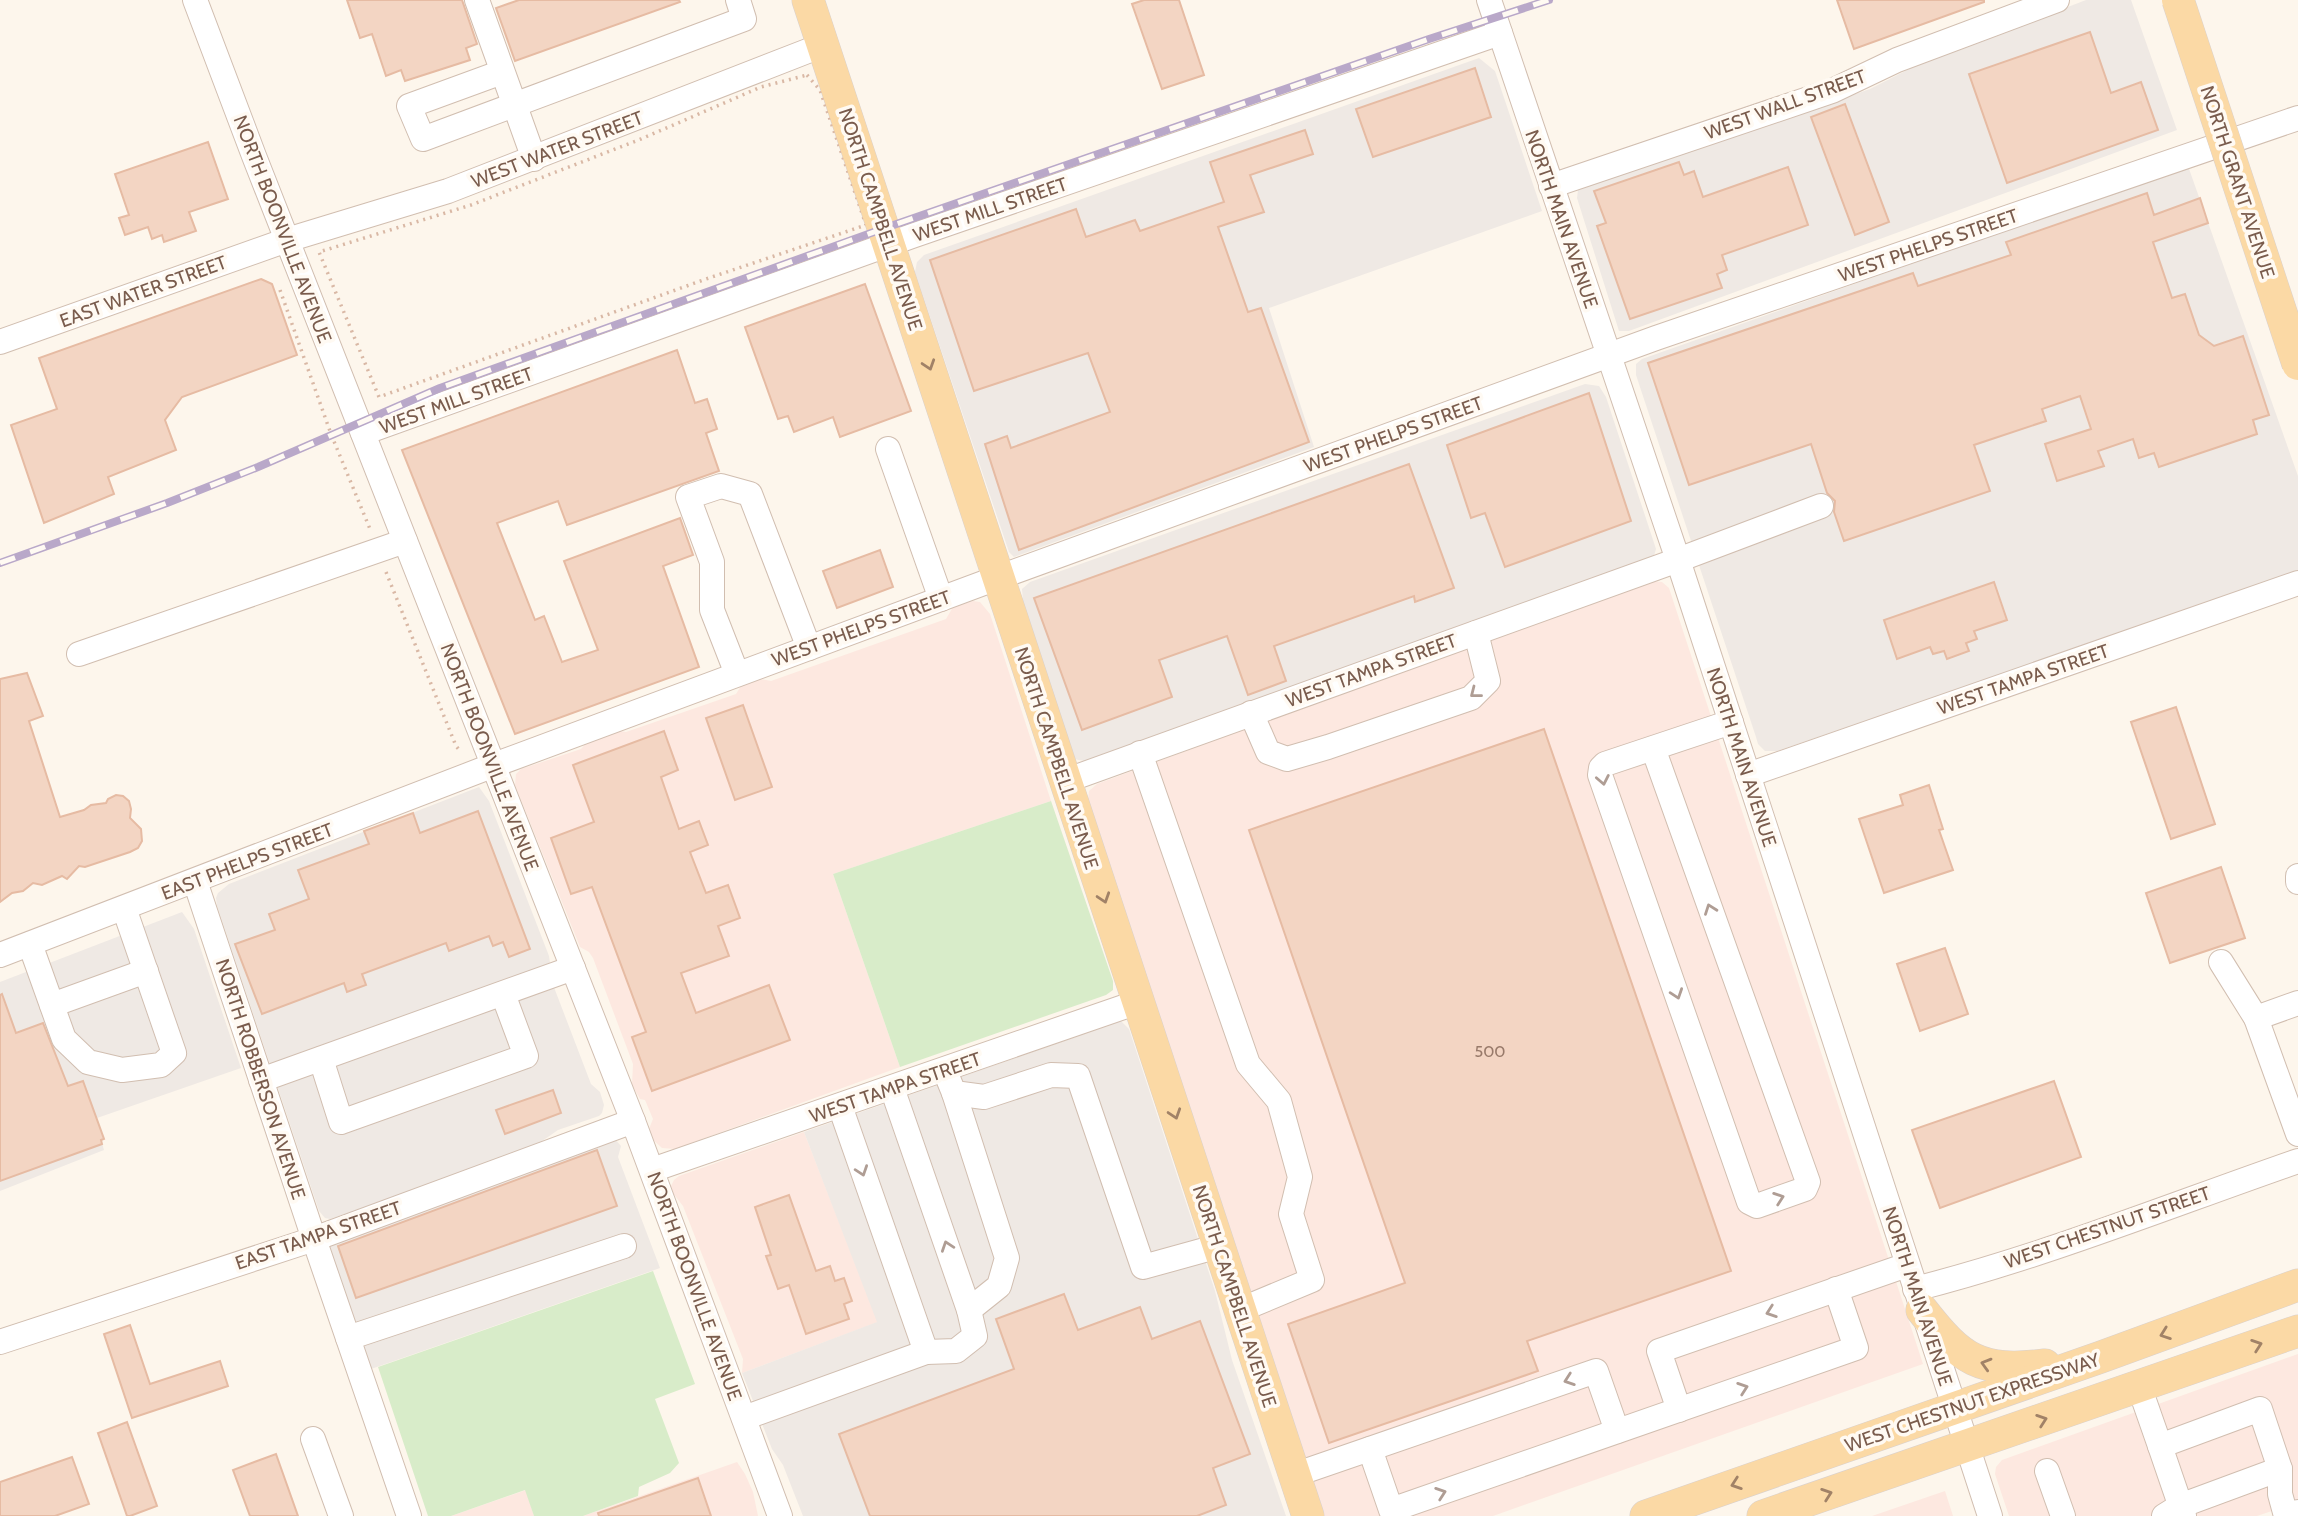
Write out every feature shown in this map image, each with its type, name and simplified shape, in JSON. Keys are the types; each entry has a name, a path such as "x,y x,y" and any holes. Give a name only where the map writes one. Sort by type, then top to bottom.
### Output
{"main road":[{"name":"NORTH CAMPBELL AVENUE","path":"808,0 1308,1516"},
{"name":"NORTH GRANT AVENUE","path":"2178,0 2298,364"},
{"name":"WEST CHESTNUT EXPRESSWAY","path":"1646,1516 2298,1285"},
{"path":"1918,1299 1948,1341 1974,1361 1987,1366 2020,1368 2101,1357"},
{"name":"WEST CHESTNUT EXPRESSWAY","path":"1763,1516 2298,1331"}],"street":[{"name":"NORTH BOONVILLE AVENUE","path":"195,0 652,1170 780,1516"},
{"path":"477,0 534,159"},
{"path":"502,72 410,106 424,139 744,19 738,0"},
{"name":"NORTH MAIN AVENUE","path":"1489,0 1678,560 1990,1516"},
{"name":"WEST WALL STREET","path":"1551,186 1832,91 1897,61 2057,0"},
{"name":"WEST MILL STREET","path":"363,433 890,244 1500,33"},
{"name":"WEST WATER STREET","path":"287,240 448,191 823,45"},
{"name":"WEST PHELPS STREET","path":"494,765 941,598 1656,338 2298,118"},
{"name":"EAST WATER STREET","path":"0,342 287,240"},
{"path":"888,449 941,598"},
{"path":"737,674 712,610 712,562 688,497 699,493 721,486 750,494 809,648"},
{"name":"WEST TAMPA STREET","path":"1065,781 1821,506"},
{"path":"79,654 405,541"},
{"name":"WEST TAMPA STREET","path":"1748,775 2298,583"},
{"path":"1251,713 1268,752 1287,759 1471,698 1488,681 1476,632"},
{"path":"1653,748 1808,1182 1805,1189 1757,1206 1749,1202 1600,775 1605,764 1653,748 1731,722"},
{"path":"1140,753 1248,1064 1279,1101 1300,1177 1291,1214 1312,1280 1240,1310"},
{"name":"EAST PHELPS STREET","path":"0,956 494,765"},
{"path":"2298,876 2298,882"},
{"name":"NORTH ROBBERSON AVENUE","path":"195,881 348,1338 402,1514"},
{"path":"30,944 64,1040 88,1062 121,1070 161,1065 174,1052 124,908"},
{"path":"2221,962 2256,1018 2298,1134"},
{"path":"261,1080 573,968"},
{"path":"52,1005 146,971"},
{"path":"321,1059 341,1122 477,1074 526,1056 503,994"},
{"name":"WEST TAMPA STREET","path":"652,1170 892,1088 949,1082 1138,1002"},
{"path":"2256,1018 2298,1003"},
{"path":"949,1082 984,1097 1051,1075 1078,1076 1143,1267 1219,1246"},
{"path":"949,1082 1007,1258 999,1286 969,1310"},
{"path":"744,1418 926,1352 956,1351 975,1336 969,1310 892,1088"},
{"path":"840,1106 926,1352"},
{"name":"EAST TAMPA STREET","path":"0,1342 314,1238 633,1121"},
{"name":"WEST CHESTNUT STREET","path":"1918,1299 1968,1276 2298,1161"},
{"path":"348,1338 624,1246"},
{"path":"1679,1410 1658,1351 1907,1265"},
{"path":"1370,1449 1391,1510 1856,1348 1836,1289"},
{"path":"1294,1475 1596,1370 1617,1431"},
{"path":"2139,1386 2160,1446 2176,1513 2280,1469"},
{"path":"2160,1446 2260,1409 2280,1469 2280,1494 2286,1516 2298,1512"},
{"path":"313,1439 341,1516"},
{"path":"2047,1471 2063,1516"}],"path":[{"path":"807,75 820,90 866,225 654,297 379,397 319,252 471,205 641,139 761,87 807,75"},
{"path":"276,280 331,434 456,746 465,757"}],"shaded area":[{"path":"2086,0 2131,0 2177,130 1629,331 1619,331 1577,198 1578,190 1870,89 1915,66"},
{"path":"1479,58 1495,71 1542,211 1269,308 1314,447 1014,557 1009,552 915,272 917,262 924,255"},
{"path":"2188,166 2298,476 2298,573 1777,751 1765,751 1758,744 1636,375 1636,364 1642,359"},
{"path":"1585,384 1599,386 1606,397 1656,549 1653,559 1084,761 1074,759 1023,601 1022,589 1030,582"},
{"path":"1662,582 1669,588 1923,1364 1493,1516 1317,1516 1088,800 1089,791 1097,784 1639,583"},
{"path":"973,601 980,602 990,614 1051,801 833,874 900,1067 675,1149 662,1148 651,1138 649,1129 653,1119 645,1100 640,1099 632,1085 633,1064 593,958 580,947 515,785 516,774 521,769 581,749 588,741 619,731 626,732 736,694 741,686 760,679 771,681 946,619 953,607"},
{"path":"479,787 489,801 549,956 547,969 591,1084 600,1092 604,1105 602,1113 558,1130 529,1150 330,1219 325,1218 319,1211 216,898 229,884"},
{"path":"182,912 194,929 241,1068 97,1118 104,1139 101,1140 104,1150 0,1191 0,982"},
{"path":"1121,1021 1129,1029 1215,1291 1232,1360 1286,1516 803,1516 783,1465 772,1449 742,1373 877,1322 804,1132"},
{"path":"804,1132 878,1322 742,1373 743,1359 683,1206 672,1192 671,1186 679,1176"},
{"path":"614,1138 621,1146 618,1157 660,1268 371,1369 329,1249 330,1243"},
{"path":"2298,1354 2298,1502 2257,1516 2009,1516 1995,1474 1996,1467 2002,1460"},
{"path":"737,1462 753,1492 758,1516 583,1516"},
{"path":"526,1490 534,1516 451,1516"},
{"path":"1945,1491 1953,1516 1872,1516"}],"green space":[{"path":"1051,801 1113,981 1113,990 1106,995 900,1067 833,874"},
{"path":"653,1271 695,1384 655,1399 679,1463 670,1473 639,1487 638,1496 583,1516 534,1516 525,1490 451,1516 428,1516 378,1367"}],"building":[{"path":"347,0 462,0 477,44 466,48 470,60 405,81 401,70 386,76 372,34 360,38"},
{"path":"519,0 680,2 515,61 496,8"},
{"path":"1144,0 1179,0 1204,75 1162,89 1132,4"},
{"path":"1837,0 1984,0 1984,2 1854,49"},
{"path":"2090,32 2111,93 2141,82 2158,130 2007,183 1969,74"},
{"path":"1475,68 1491,117 1373,157 1356,109"},
{"path":"1845,104 1889,222 1855,235 1811,117"},
{"path":"1305,130 1313,154 1250,175 1264,212 1218,227 1248,312 1261,308 1309,442 1019,550 985,444 1007,436 1011,448 1110,412 1088,353 974,391 930,260 1076,209 1086,237 1135,220 1140,231 1224,202 1210,162"},
{"path":"208,142 228,199 189,212 196,231 164,242 162,235 152,239 148,227 125,235 119,218 129,215 115,174"},
{"path":"1679,162 1684,175 1694,171 1703,197 1788,167 1808,225 1722,255 1727,270 1717,274 1722,288 1630,319 1597,226 1606,223 1594,191"},
{"path":"2147,193 2154,215 2200,198 2208,223 2153,242 2172,298 2185,294 2199,335 2214,346 2243,336 2269,415 2253,420 2257,434 2159,467 2154,453 2139,458 2133,439 2098,451 2104,466 2057,481 2045,444 2091,429 2080,396 2042,409 2046,421 1974,445 1990,491 1844,541 1834,512 1835,501 1827,493 1811,444 1689,485 1648,363 1913,273 1918,286 2011,255 2006,242"},
{"path":"261,279 272,284 297,355 182,397 165,420 176,450 108,477 114,494 44,523 11,425 57,409 39,358"},
{"path":"865,284 911,411 840,437 833,417 794,432 788,416 778,419 745,327"},
{"path":"677,350 695,403 707,399 717,429 706,433 719,471 567,525 558,501 497,523 535,620 544,616 562,662 598,650 564,561 680,518 693,555 663,566 699,667 515,734 402,450"},
{"path":"1589,393 1631,521 1505,567 1485,513 1471,518 1447,445"},
{"path":"1409,464 1454,588 1415,602 1414,596 1274,646 1286,681 1248,695 1227,636 1159,660 1172,697 1082,730 1034,598"},
{"path":"880,550 893,587 837,608 823,571"},
{"path":"1994,582 2007,620 1974,631 1977,639 1966,643 1969,651 1947,659 1944,651 1933,654 1930,647 1897,659 1884,620"},
{"path":"27,673 43,716 29,721 60,817 84,810 91,805 106,803 116,795 123,796 129,801 130,818 141,829 142,841 138,848 130,852 85,867 79,866 67,879 62,876 42,885 33,883 0,902 0,679"},
{"path":"743,705 772,787 735,800 706,718"},
{"path":"2176,707 2215,824 2171,839 2131,722"},
{"path":"1544,729 1731,1271 1527,1341 1538,1371 1329,1443 1288,1324 1405,1283 1249,830"},
{"path":"664,731 678,770 661,777 679,829 699,821 708,845 690,852 706,893 728,885 740,918 718,926 729,956 681,973 696,1013 769,985 790,1040 652,1091 632,1037 646,1032 592,887 571,894 551,838 594,822 573,765"},
{"path":"1929,785 1943,829 1939,830 1953,870 1884,893 1859,819 1903,805 1900,795"},
{"path":"478,811 530,949 509,957 503,942 493,946 489,936 449,951 446,943 362,974 366,985 347,992 344,983 262,1014 235,944 275,930 269,914 309,899 298,870 369,844 364,831 413,813 420,833"},
{"path":"2221,867 2245,938 2170,963 2146,893"},
{"path":"1945,948 1968,1014 1920,1031 1897,964"},
{"path":"2,994 16,1033 43,1023 68,1086 83,1081 104,1139 101,1140 102,1144 0,1181 0,995"},
{"path":"2054,1081 2081,1157 1940,1208 1912,1130"},
{"path":"553,1090 561,1113 505,1134 496,1110"},
{"path":"597,1150 617,1206 356,1298 338,1246"},
{"path":"789,1195 816,1271 830,1266 835,1281 844,1278 852,1301 844,1304 849,1319 806,1334 789,1285 778,1289 766,1256 771,1255 755,1207"},
{"path":"1064,1294 1078,1330 1140,1307 1152,1339 1200,1321 1250,1454 1213,1468 1226,1505 1197,1516 870,1516 839,1434 1014,1369 996,1319"},
{"path":"130,1325 150,1384 220,1361 228,1386 132,1418 104,1334"},
{"path":"127,1422 157,1506 130,1516 127,1516 98,1433"},
{"path":"276,1454 298,1516 250,1516 233,1470"},
{"path":"72,1457 89,1504 55,1516 0,1516 0,1482"},
{"path":"698,1478 711,1516 599,1516 598,1513"}],"railway":[{"path":"0,563 258,467 440,388 885,228 1549,0"}]}
